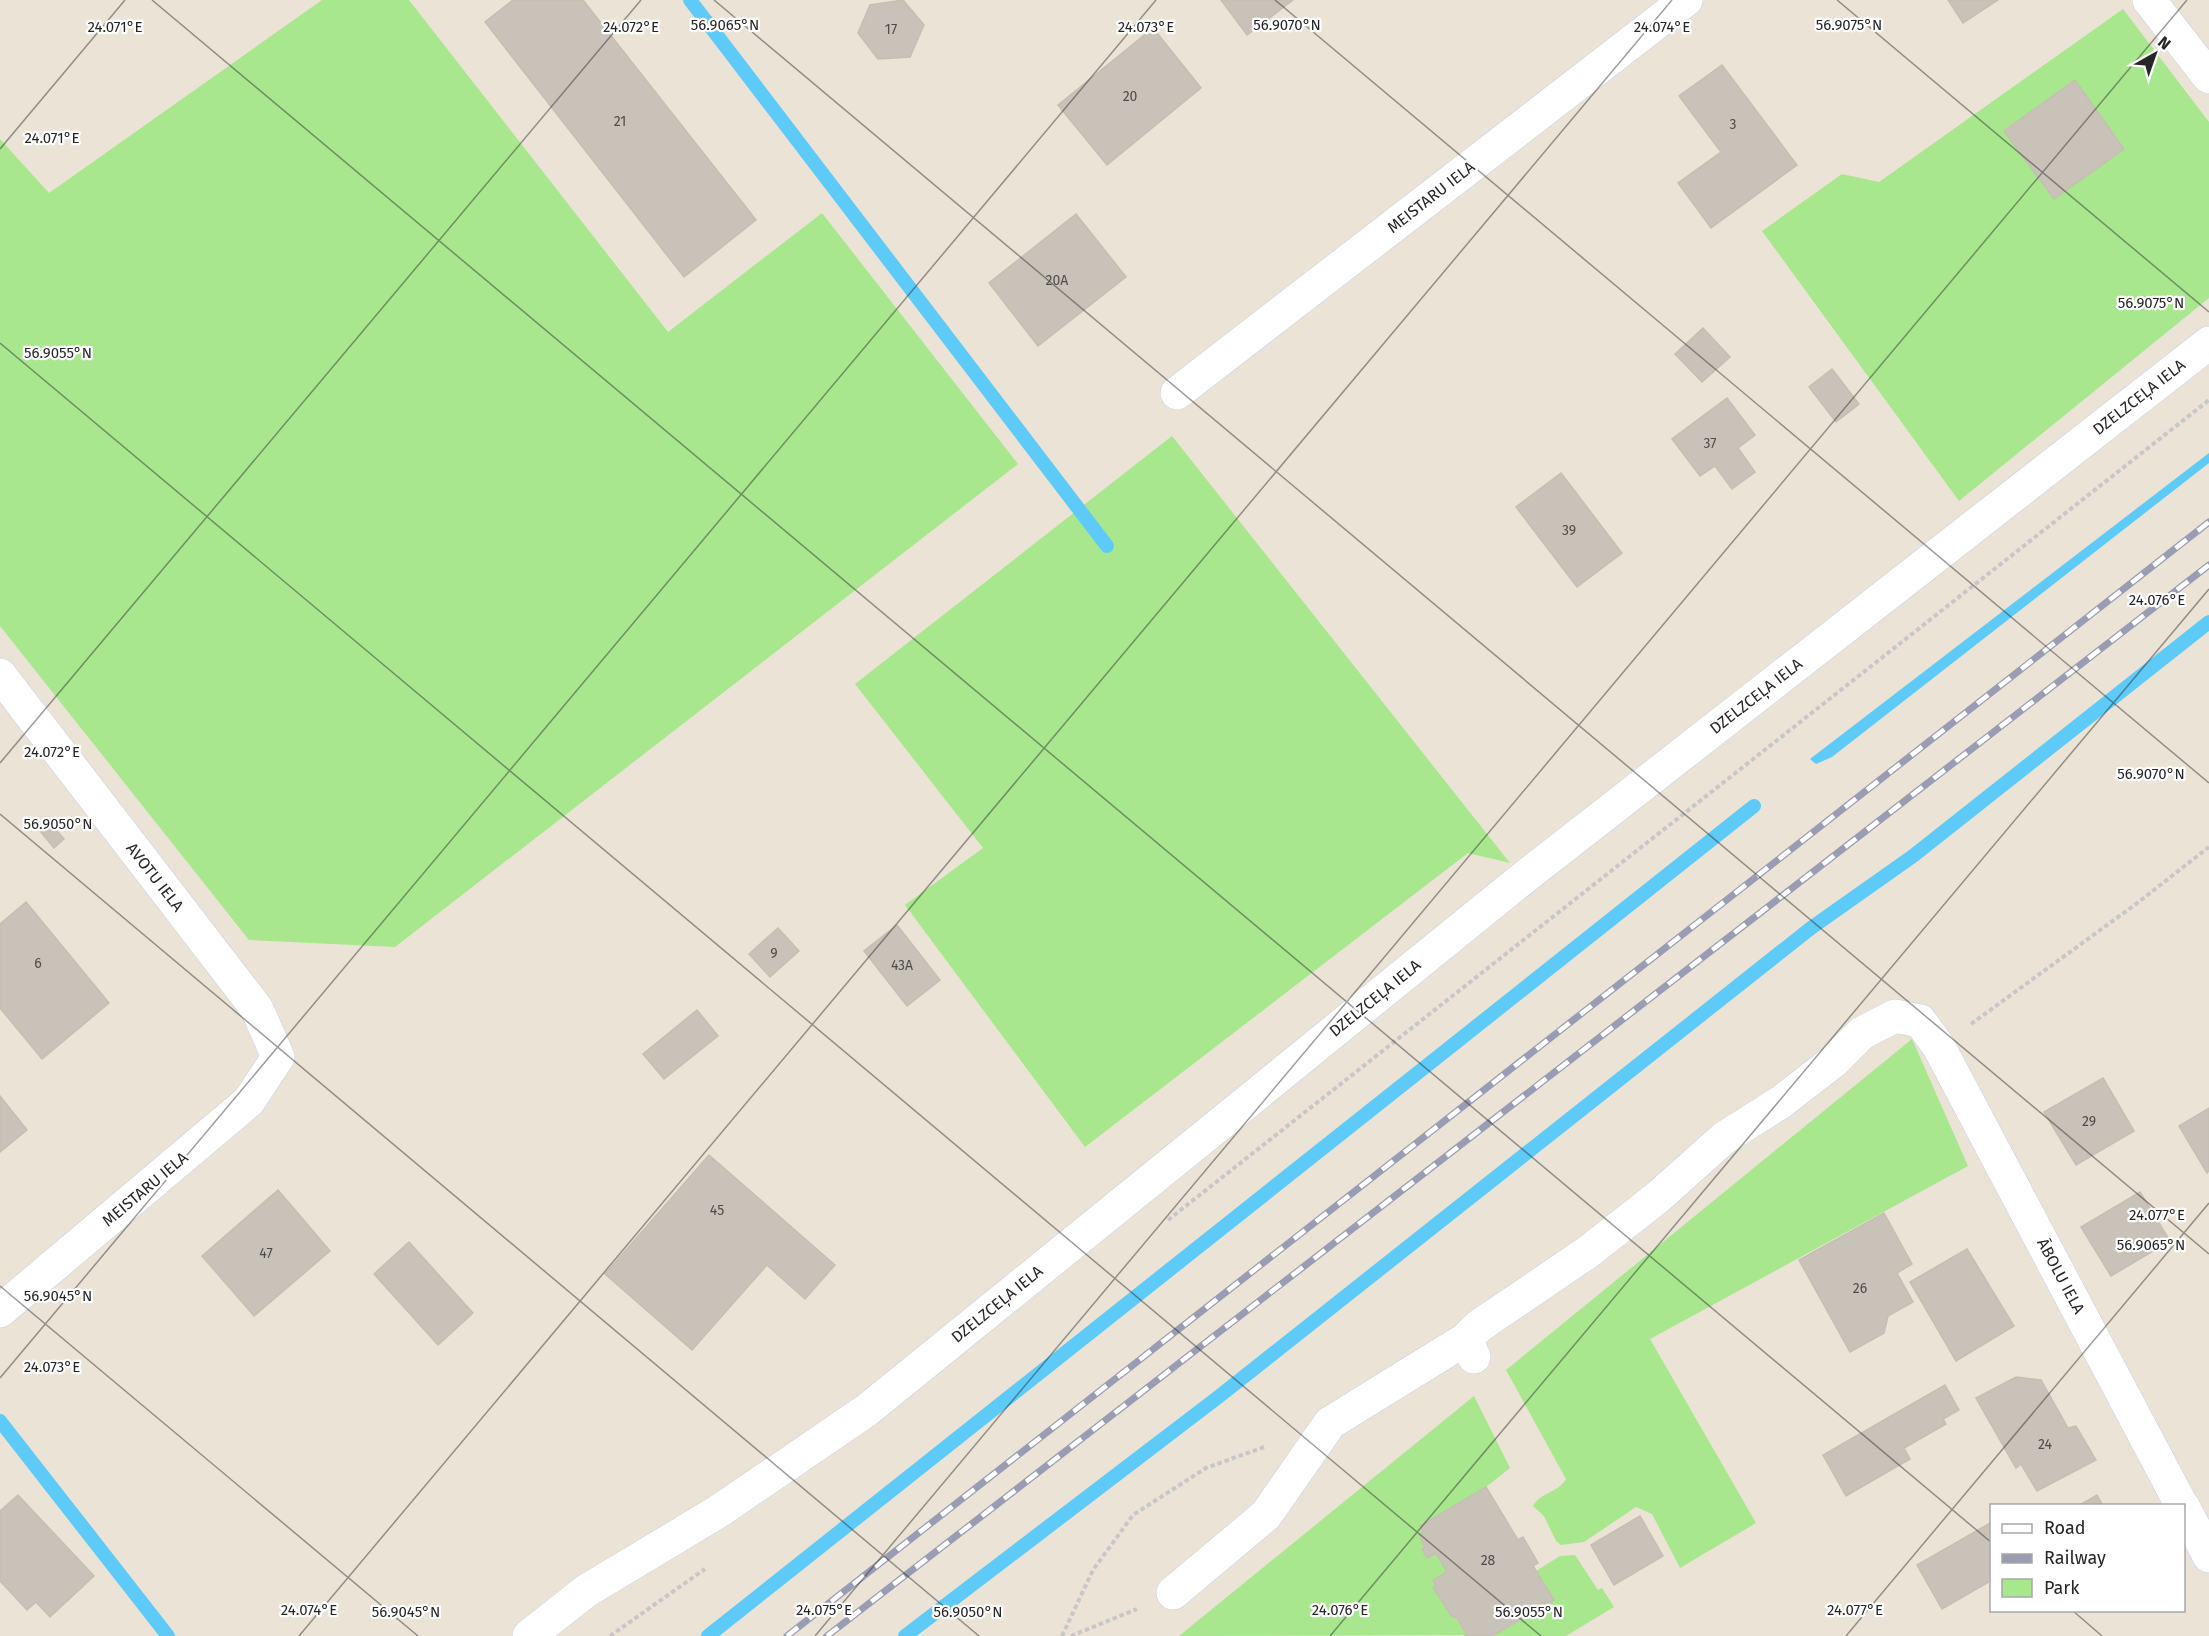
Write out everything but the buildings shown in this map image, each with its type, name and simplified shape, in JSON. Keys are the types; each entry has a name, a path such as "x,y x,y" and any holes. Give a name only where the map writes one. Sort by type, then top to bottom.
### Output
{"street":[{"name":"MEISTARU IELA","path":"1177,393 1686,0"},
{"path":"2149,0 2209,77"},
{"name":"DZELZCEĻA IELA","path":"529,1636 586,1591 720,1512 867,1410 1517,883 2209,343"},
{"name":"AVOTU IELA","path":"0,675 257,1010 278,1057"},
{"name":"ĀBOLU IELA","path":"1173,1593 1266,1515 1330,1423 1470,1348 1479,1326 1588,1252 1658,1197 1724,1138 1781,1102 1834,1060 1862,1033 1895,1016 1920,1022 1939,1047 2181,1504"},
{"name":"MEISTARU IELA","path":"0,1311 249,1101 278,1057"},
{"name":"ĀBOLU IELA","path":"2185,1511 2209,1556"}],"path":[{"path":"1164,1223 2209,399"},
{"path":"1939,1047 2136,904 2209,847"},
{"path":"1062,1636 1093,1570 1133,1515 1206,1468 1274,1443"},
{"path":"610,1636 715,1562"},
{"path":"1071,1636 1173,1593"}],"green space":[{"path":"322,0 409,0 668,332 822,213 1018,464 395,947 249,940 0,626 0,139 49,193"},
{"path":"2123,9 2209,122 2209,298 1959,501 1762,231 1842,174 1879,182"},
{"path":"1172,436 1510,863 1468,853 1085,1147 905,905 983,848 855,684"},
{"path":"1912,1039 1968,1166 1650,1339 1756,1523 1680,1568 1652,1514 1636,1507 1584,1542 1561,1545 1556,1541 1544,1516 1533,1506 1540,1498 1563,1484 1566,1479 1506,1370"},
{"path":"1474,1396 1510,1468 1486,1487 1420,1526 1423,1533 1419,1536 1425,1547 1422,1550 1427,1557 1436,1553 1447,1572 1433,1580 1436,1585 1434,1587 1452,1617 1454,1616 1467,1635 1179,1636"},
{"path":"1575,1555 1598,1590 1602,1588 1614,1607 1566,1636 1492,1636 1553,1600 1536,1571 1560,1556"}],"water":[{"path":"2209,453 2209,463 1832,757 1816,764 1810,759"}],"waterway":[{"path":"690,0 1107,546"},
{"path":"905,1636 1217,1398 1811,928 1913,856 2209,622"},
{"path":"708,1636 1754,806"},
{"path":"0,1421 168,1636"}],"railway":[{"path":"787,1636 2209,522"},
{"path":"827,1636 2209,565"}]}
